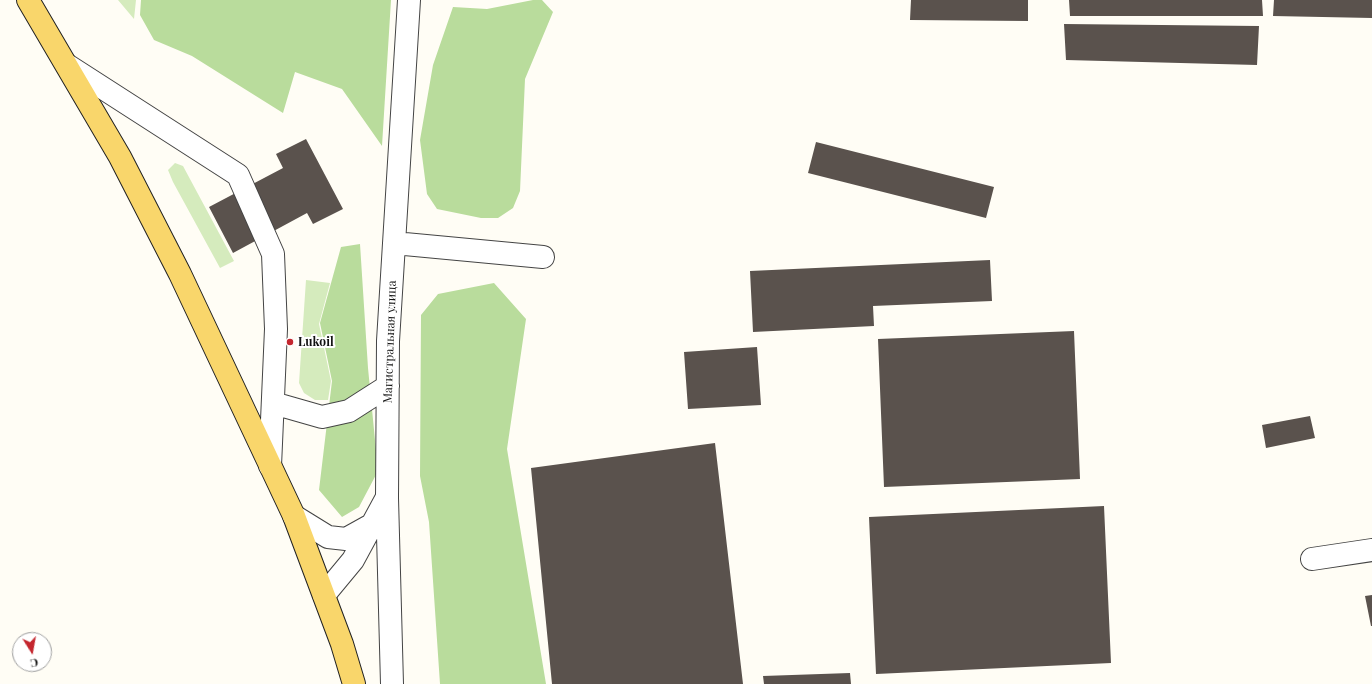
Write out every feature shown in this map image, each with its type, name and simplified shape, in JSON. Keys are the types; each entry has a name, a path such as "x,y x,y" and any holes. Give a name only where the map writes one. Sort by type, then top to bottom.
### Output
{"main road":[{"path":"28,0 120,157 180,274 294,516 342,644 354,684"}],"street":[{"name":"Магистральная улица","path":"392,684 387,498 388,341 408,0"},
{"path":"67,65 238,175 273,254 276,329 270,466"},
{"path":"394,243 543,258"},
{"path":"273,403 322,417 349,411 388,386"},
{"path":"324,595 353,560 387,498"},
{"path":"294,516 328,537 346,539 373,524"},
{"path":"1312,560 1372,550"}],"green space":[{"path":"118,0 136,0 134,19"},
{"path":"141,0 391,0 382,146 342,89 295,72 283,113 192,56 154,40 140,15"},
{"path":"533,0 542,0 553,12 525,79 520,191 513,208 498,218 481,218 437,209 427,194 420,140 433,65 453,7 487,9"},
{"path":"175,163 183,166 234,261 220,268 173,182 168,170"},
{"path":"360,244 368,368 378,471 359,507 342,517 319,490 332,381 320,323 341,247"},
{"path":"306,280 330,283 319,324 331,381 328,400 315,400 304,393 299,383"},
{"path":"494,283 526,319 507,449 546,684 440,684 429,522 420,476 421,315 438,294"}],"building":[{"path":"911,0 1028,0 1028,21 910,20"},
{"path":"1069,0 1262,0 1263,16 1070,16"},
{"path":"1274,0 1372,0 1372,18 1273,16"},
{"path":"1064,24 1259,26 1257,65 1066,60"},
{"path":"306,139 343,209 313,224 307,213 233,253 209,207 283,168 276,154"},
{"path":"816,142 994,187 986,218 808,173"},
{"path":"990,260 992,301 873,306 874,326 753,332 750,271"},
{"path":"1074,331 1080,479 884,487 878,339"},
{"path":"757,347 761,405 688,409 684,352"},
{"path":"1310,416 1315,438 1266,448 1262,425"},
{"path":"715,443 743,684 552,684 531,468"},
{"path":"1104,506 1111,663 876,674 869,517"},
{"path":"1372,595 1372,626 1371,626 1365,596"},
{"path":"850,673 851,684 764,684 763,676"}],"place":[{"name":"Lukoil","path":"290,342"}]}
